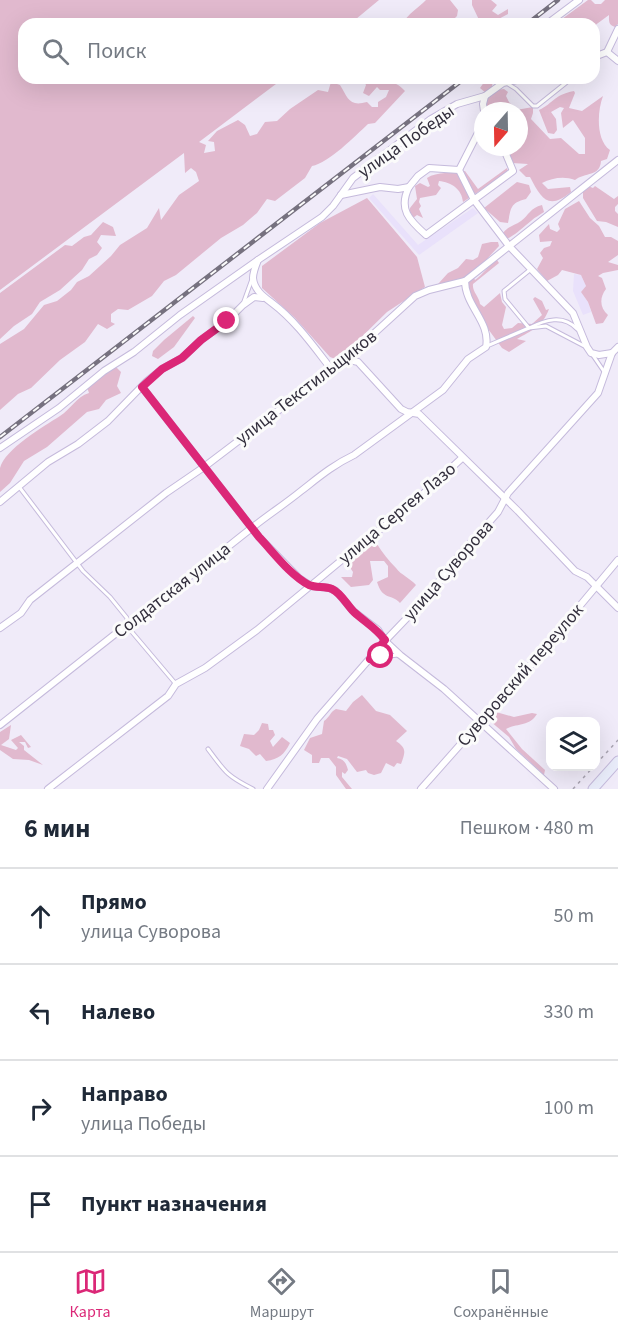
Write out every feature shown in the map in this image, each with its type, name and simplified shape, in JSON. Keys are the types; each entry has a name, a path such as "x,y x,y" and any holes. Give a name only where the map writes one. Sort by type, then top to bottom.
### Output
{"street":[{"path":"555,18 579,0"},
{"path":"600,56 607,52 618,29"},
{"path":"607,52 618,61"},
{"name":"улица Победы","path":"0,448 59,408 104,370 134,352 180,315 322,216 353,178 431,119 457,104 485,96 499,84"},
{"path":"484,102 485,96"},
{"path":"459,170 474,141"},
{"path":"459,170 429,168 409,187 404,204 405,212 426,235 513,171 507,156"},
{"name":"улица Текстильщиков","path":"0,628 21,613 30,600 166,493 204,467 346,359 415,296 465,281 618,160"},
{"path":"459,170 474,200 509,246 573,314 589,350 599,355 612,353"},
{"path":"341,195 380,187 398,189 409,187"},
{"path":"258,260 253,278 263,298 300,329 332,370"},
{"path":"465,281 465,291 488,336 486,347"},
{"path":"0,502 48,462 78,444 108,421 126,401 162,369 182,358 243,305 254,297 263,298"},
{"name":"Солдатская улица","path":"0,725 328,468 354,455 443,390 468,358 486,347"},
{"name":"улица Суворова","path":"267,789 317,719 385,640 428,596 452,564 498,512 504,498 598,393 612,353 618,347"},
{"path":"346,359 358,362 402,409 419,414 575,570 586,577 618,608"},
{"path":"142,387 279,559 311,586 336,591 353,611 378,630 400,655 444,689 554,789"},
{"name":"улица Сергея Лазо","path":"48,789 168,696 176,684 205,668 257,630 360,544 411,505 462,458"},
{"name":"Суворовский переулок","path":"421,789 481,723 618,560"},
{"path":"593,789 618,761"}],"lane":[{"path":"510,84 537,106 564,84"},
{"path":"529,328 505,299 504,291 531,269"},
{"path":"243,305 253,278"},
{"path":"486,347 545,321 565,320 580,333"},
{"path":"529,328 546,326 589,350 605,373"},
{"path":"19,486 83,571 110,597 127,618 126,625 176,684"},
{"path":"370,659 400,655"},
{"path":"208,749 225,772 235,781 253,789"}],"path":[{"path":"600,760 618,740"},
{"path":"573,789 590,771"}],"shaded area":[{"path":"0,0 379,0 357,18 18,18 18,84 276,84 199,142 206,145 204,153 215,151 214,142 208,141 217,131 238,120 245,125 250,136 257,134 265,122 277,121 318,90 328,92 330,84 340,85 353,102 367,102 372,107 378,107 378,102 386,97 389,90 380,90 377,87 369,96 363,93 365,84 396,84 405,91 375,123 368,124 334,155 312,166 305,178 275,201 267,199 257,213 243,225 221,238 176,275 164,281 152,296 128,310 118,309 111,314 111,322 115,324 107,329 98,324 85,342 60,360 31,388 18,394 0,410 0,344 24,329 44,305 57,301 77,282 89,276 120,245 147,228 159,208 161,220 179,195 199,181 196,172 191,168 185,173 184,153 0,290"},
{"path":"426,0 450,0 458,10 455,18 407,18"},
{"path":"472,0 491,0 497,5 492,11 498,15 508,9 508,14 500,18 478,18"},
{"path":"588,0 601,4 605,0 618,0 618,24 615,27 609,22 609,15 600,22 600,18 563,18"},
{"path":"483,84 492,84 496,90 504,89 508,92 506,96 509,102 487,102 487,94 480,88"},
{"path":"574,91 569,108 582,111 603,96 599,125 602,140 610,150 607,159 601,161 595,172 575,180 558,178 542,183 548,189 570,187 571,192 563,198 556,201 546,200 530,177 526,177 519,170 528,164 512,163 509,156 528,156 528,108 533,107 531,119 550,139 561,138 579,154 585,154 585,138 573,120 563,128 561,113 564,108 560,107 551,112 556,119 557,130 554,134 548,133 539,110 558,97"},
{"path":"507,168 508,172 463,202 461,193 455,187 439,181 438,185 441,188 436,195 420,198 419,209 423,218 417,215 413,218 409,213 417,199 415,186 420,183 430,186 427,178 431,176 465,171 478,189"},
{"path":"517,182 529,185 531,192 526,199 517,202 512,207 508,223 500,222 484,208"},
{"path":"588,186 593,188 595,186 614,199 618,196 615,211 618,214 618,227 597,221 583,198 583,192"},
{"path":"373,194 418,245 473,208 478,213 419,255 369,198"},
{"path":"367,198 417,257 425,287 387,312 338,360 330,357 295,318 262,288 262,266 320,223"},
{"path":"579,201 605,237 618,241 618,255 608,262 618,265 618,270 598,276 602,278 606,289 601,303 608,315 603,323 596,324 588,302 581,292 586,286 581,275 562,270 547,281 537,269 543,258 540,253 544,248 550,246 552,241 540,242 539,235 549,224 550,229 557,232 560,229 558,224 565,209"},
{"path":"542,205 544,212 507,239 503,233 509,227"},
{"path":"103,222 113,227 116,236 101,235 97,242 102,248 97,255 89,259 82,270 60,290 40,302 32,314 0,339 0,293 65,245 72,246 91,235"},
{"path":"498,242 499,246 486,260 485,266 474,278 475,280 494,262 497,260 499,263 473,284 480,304 484,307 500,293 506,307 502,325 504,329 512,328 518,323 532,324 542,315 533,299 535,297 542,301 546,310 549,309 540,324 517,339 526,341 509,352 502,348 483,322 472,304 464,279 438,284 466,259 473,260 478,257 482,244"},
{"path":"574,274 581,275 586,286 581,292 591,312 583,315 573,291"},
{"path":"193,316 195,318 174,347 158,359 152,356 153,351 164,340"},
{"path":"116,367 121,372 117,386 121,393 106,400 99,409 87,412 47,447 24,461 10,483 0,492 0,468 9,453 89,393 87,387"},
{"path":"371,543 377,544 398,570 416,585 400,603 379,588 377,582 388,577 388,566 384,561 370,561 373,580 369,585 351,587 341,577 352,577 353,572 349,566 357,553"},
{"path":"362,695 376,711 390,715 407,731 396,741 402,746 404,756 401,764 397,763 394,767 386,763 381,773 374,775 366,770 357,772 347,759 338,756 337,758 344,762 348,770 345,774 342,772 342,777 352,789 346,789 336,775 336,767 329,758 321,758 319,763 312,763 312,755 304,750 310,738 322,734 324,721 332,712 336,709 346,711"},
{"path":"496,712 514,717 537,714 527,723 506,729 522,749 545,770 544,775 516,749 509,737 490,721"},
{"path":"262,723 268,724 269,730 273,730 275,735 270,741 273,747 282,737 290,743 281,756 266,761 260,754 256,756 249,749 240,746 244,734 254,735"},
{"path":"11,725 9,739 1,745 16,750 18,748 11,740 21,735 31,747 28,748 25,742 19,742 24,746 24,750 43,765 29,760 13,759 0,750 0,732"}],"railway":[{"path":"535,18 558,0"},
{"path":"0,437 457,84"}],"route":[{"path":"227,321 201,340 182,358 162,369 142,387 259,537 279,559 311,586 336,591 353,611 378,630 385,640 370,659 381,656"}]}
